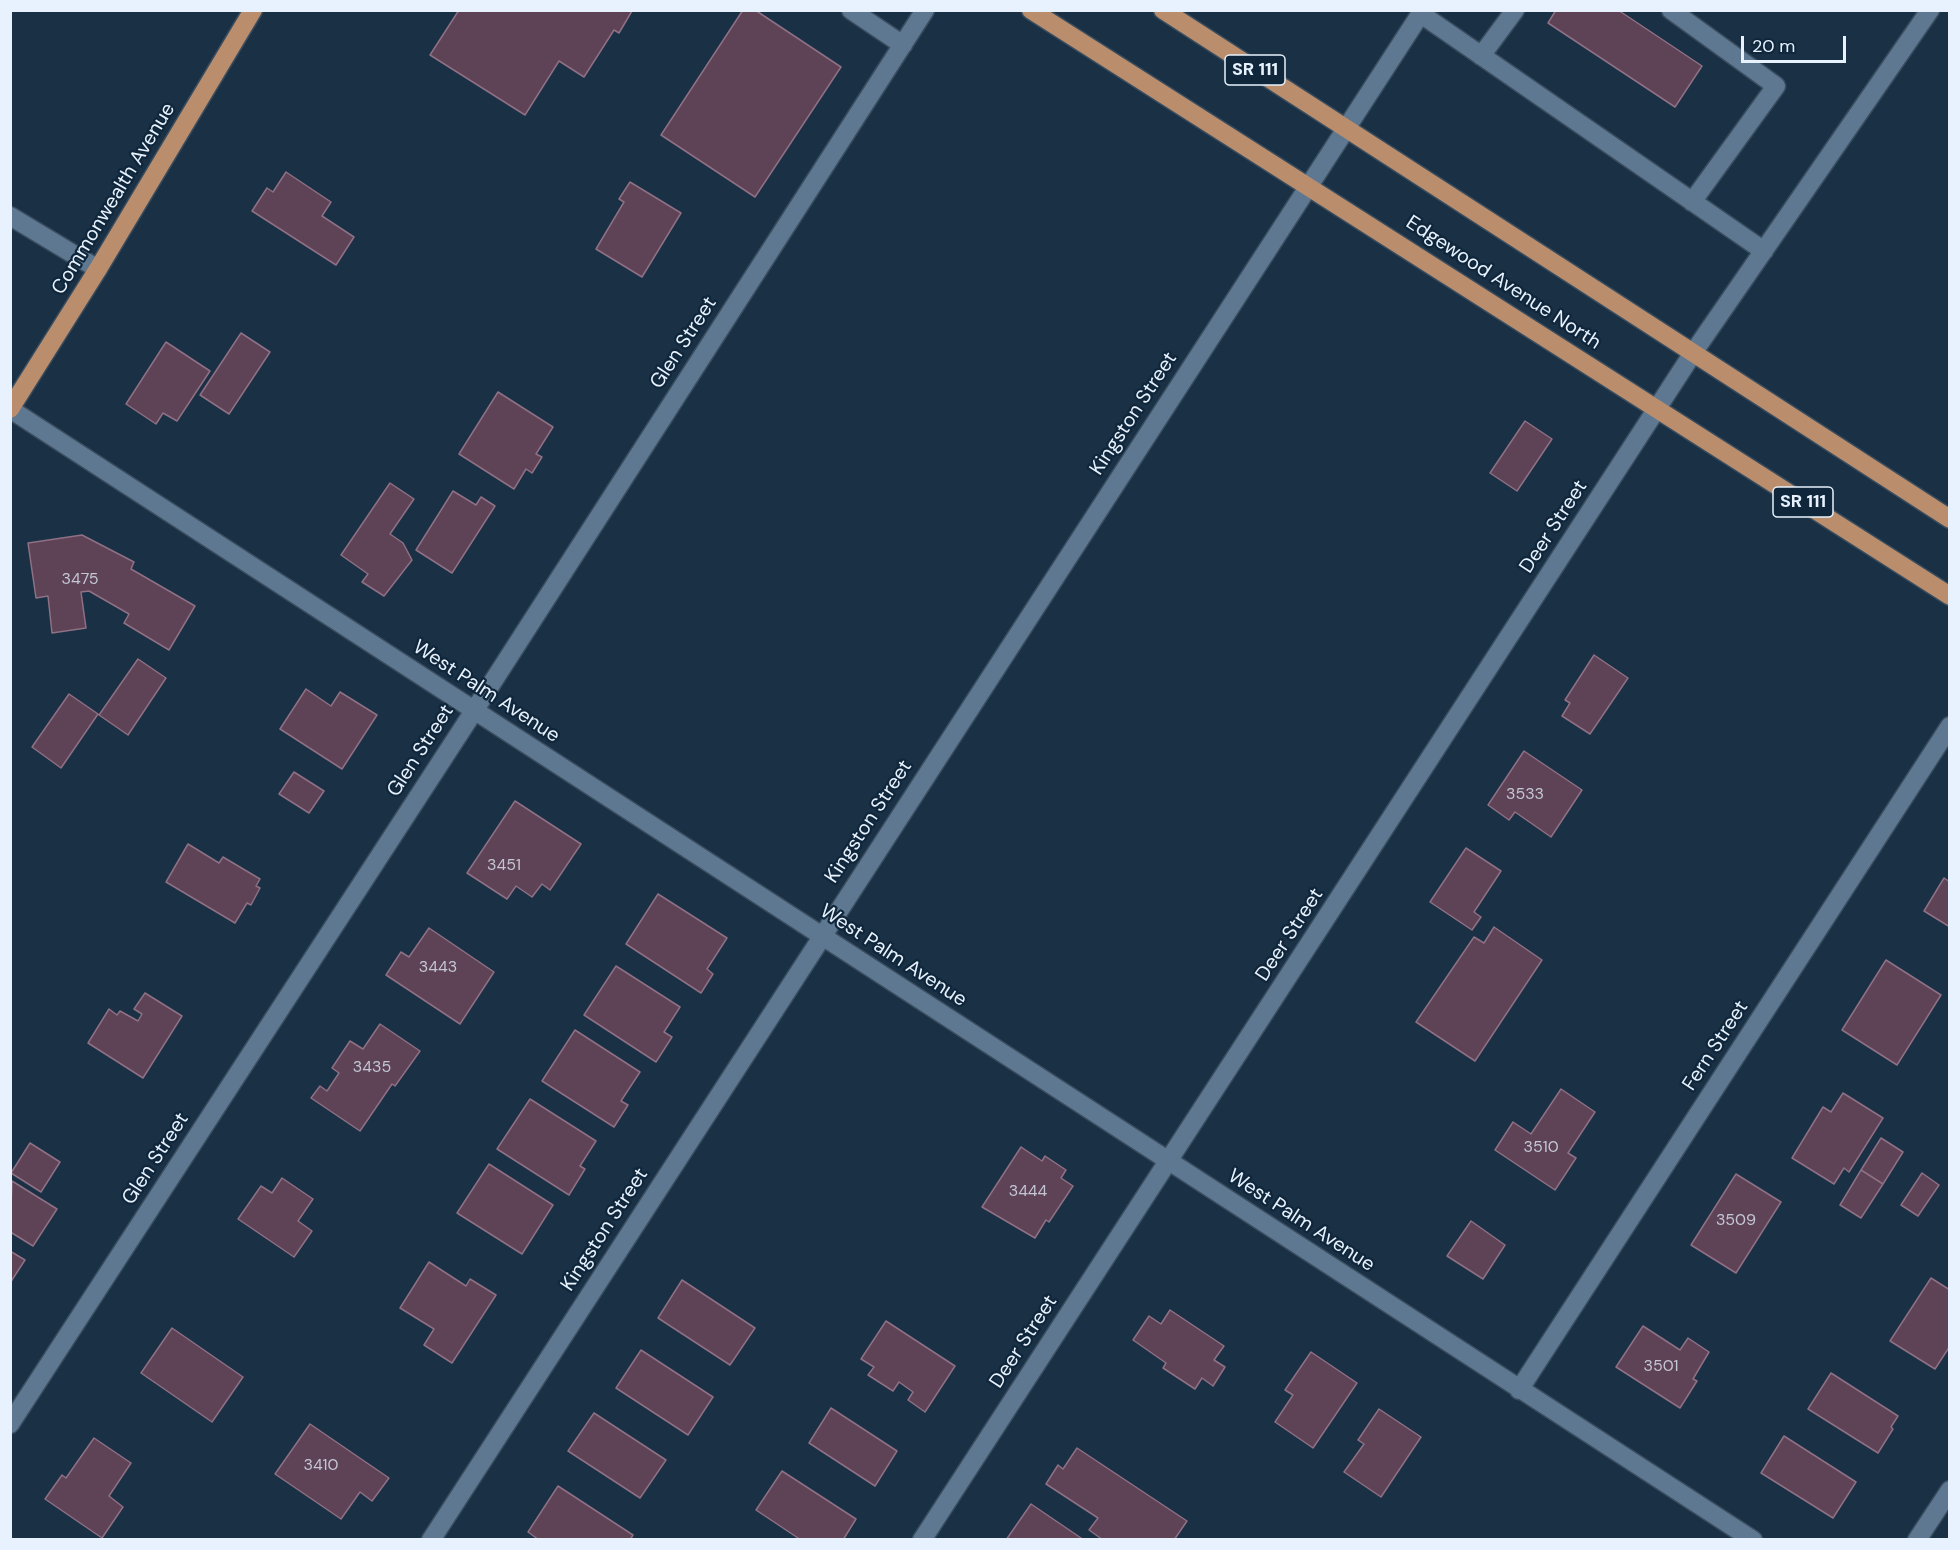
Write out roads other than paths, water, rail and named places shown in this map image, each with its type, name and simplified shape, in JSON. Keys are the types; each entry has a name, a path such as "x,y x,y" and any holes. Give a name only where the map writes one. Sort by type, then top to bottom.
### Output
{"main road":[{"name":"Commonwealth Avenue","path":"10,409 98,269 254,10"},
{"name":"Edgewood Avenue North","path":"1031,10 1950,596"},
{"name":"SR 111","path":"1163,10 1950,519"}],"street":[{"path":"851,10 903,45"},
{"name":"Glen Street","path":"10,1424 474,711 925,10"},
{"path":"1481,56 1515,10"},
{"path":"1671,10 1776,86 1692,202"},
{"name":"Deer Street","path":"922,1539 1693,353 1930,10"},
{"path":"1422,12 1481,56 1764,251"},
{"name":"Kingston Street","path":"431,1539 1422,12"},
{"path":"10,216 98,269"},
{"name":"West Palm Avenue","path":"10,409 1519,1390 1753,1539"},
{"name":"Fern Street","path":"1519,1390 1950,726"},
{"path":"1917,1539 1950,1490"}]}
